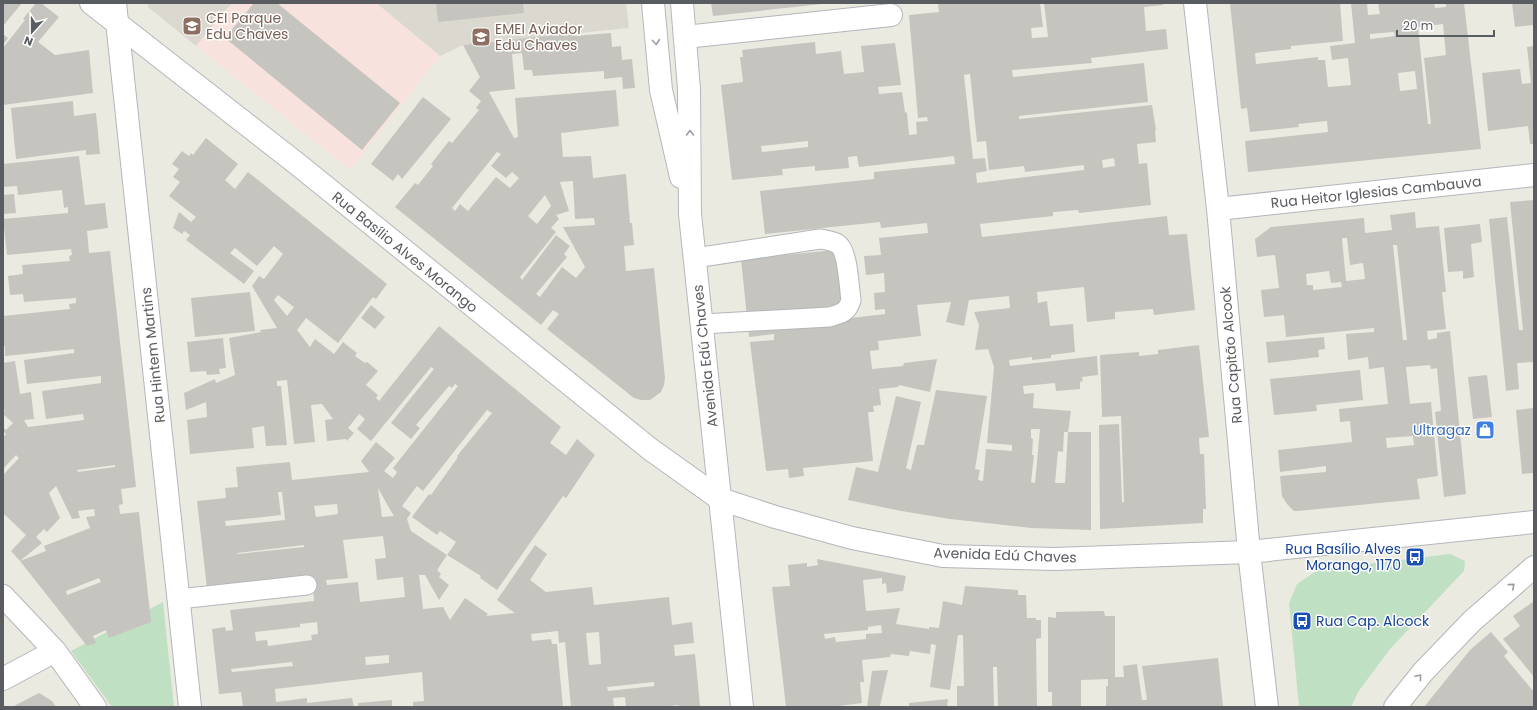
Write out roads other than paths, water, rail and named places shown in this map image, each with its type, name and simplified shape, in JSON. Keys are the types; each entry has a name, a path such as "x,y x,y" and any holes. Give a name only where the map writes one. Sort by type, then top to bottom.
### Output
{"street":[{"name":"Rua Basílio Alves Morango","path":"91,3 116,13 296,163 650,449 720,498"},
{"name":"Avenida Edú Chaves","path":"653,3 660,90 690,214"},
{"name":"Avenida Edú Chaves","path":"682,3 689,89 690,214 742,707"},
{"name":"Rua Capitão Alcook","path":"1195,3 1218,209 1249,552 1267,707"},
{"name":"Rua Hintem Martins","path":"116,13 190,707"},
{"path":"685,37 891,15"},
{"name":"Rua Heitor Iglesias Cambauva","path":"1218,209 1534,175"},
{"name":"Avenida Edú Chaves","path":"720,498 775,517 852,538 943,556 1055,559 1249,552"},
{"path":"1249,552 1534,522"},
{"path":"1395,707 1423,672 1472,621 1534,567"},
{"path":"3,596 55,651 95,707"},
{"path":"3,679 55,651"}],"lane":[{"path":"695,258 820,239 830,241 840,245 845,254 851,300 850,306 841,315 702,324"},
{"path":"179,599 307,585"}],"place":[{"name":"CEI Parque Edu Chaves","path":"192,26"},
{"name":"EMEI Aviador Edu Chaves","path":"481,37"},
{"name":"Ultragaz","path":"1485,430"},
{"name":"Rua Basílio Alves Morango, 1170","path":"1415,557"},
{"name":"Rua Cap. Alcock","path":"1302,621"}]}
